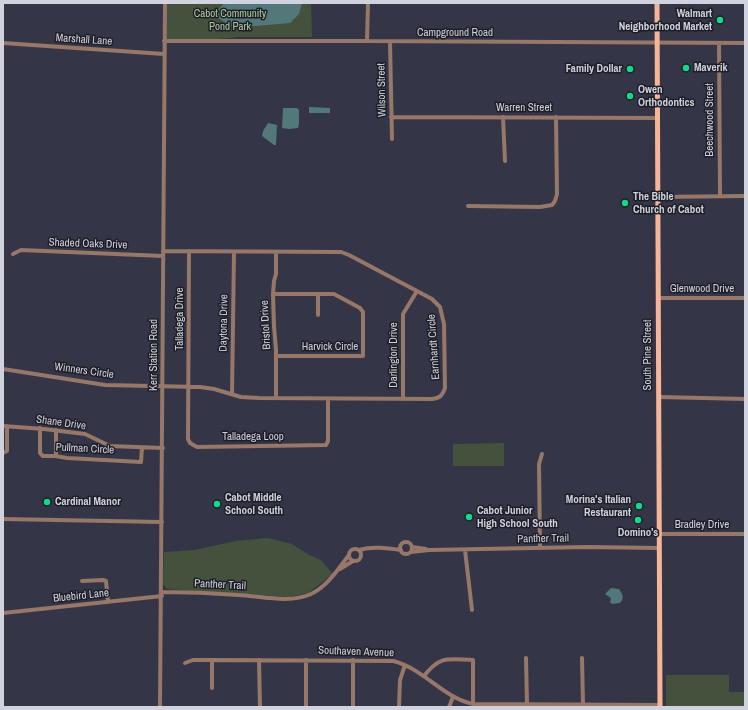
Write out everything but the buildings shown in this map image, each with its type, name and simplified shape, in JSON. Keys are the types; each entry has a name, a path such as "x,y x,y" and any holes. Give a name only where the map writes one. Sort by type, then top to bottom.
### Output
{"main road":[{"name":"South Pine Street","path":"657,3 660,706"}],"street":[{"name":"Kerr Station Road","path":"160,707 165,3"},
{"path":"367,41 368,3"},
{"name":"Campground Road","path":"164,41 745,43"},
{"name":"Wilson Street","path":"390,42 392,139"},
{"name":"Marshall Lane","path":"3,43 164,54"},
{"name":"Beechwood Street","path":"719,43 720,196"},
{"name":"Warren Street","path":"391,117 657,118"},
{"path":"503,117 505,161"},
{"path":"468,206 540,207 552,205 557,194 556,117"},
{"path":"657,197 745,196"},
{"name":"Shaded Oaks Drive","path":"13,254 14,252 21,250 163,253"},
{"name":"Talladega Drive","path":"189,252 189,387"},
{"name":"Daytona Drive","path":"232,394 234,252"},
{"name":"Bristol Drive","path":"276,252 276,274 273,294 276,356 276,398"},
{"name":"Earnhardt Circle","path":"163,253 341,252 432,299 440,307 444,324 446,388 442,396 438,398 328,399 241,397 214,389 163,386"},
{"name":"Darlington Drive","path":"403,399 403,314 417,291"},
{"name":"Harvick Circle","path":"273,294 334,294 363,312 363,356 276,356"},
{"path":"318,294 318,315"},
{"name":"Glenwood Drive","path":"658,298 745,298"},
{"name":"Winners Circle","path":"3,369 105,385 163,386"},
{"name":"Talladega Loop","path":"189,387 188,438 190,443 196,447 326,445 328,441 328,399"},
{"path":"658,397 745,399"},
{"path":"3,453 7,451 5,426"},
{"name":"Shane Drive","path":"5,426 40,428 85,434 110,446 163,448"},
{"name":"Pullman Circle","path":"40,428 40,453 43,456 141,462 142,447"},
{"path":"56,430 56,456"},
{"path":"540,548 539,464 542,454"},
{"path":"3,519 162,522"},
{"name":"Bradley Drive","path":"659,534 745,534"},
{"path":"408,542 411,549 404,554 400,548 402,543 408,542"},
{"path":"360,552 358,560 353,561 349,555 352,550 356,549 360,552 371,548 400,548"},
{"name":"Panther Trail","path":"411,549 465,550 540,548 659,548"},
{"path":"465,550 472,610"},
{"name":"Panther Trail","path":"162,594 239,595 284,599 300,598 312,594 326,583 340,569 349,555"},
{"name":"Panther Trail","path":"340,569 353,561"},
{"path":"82,581 106,581 108,602"},
{"name":"Bluebird Lane","path":"3,613 108,602 162,594"},
{"path":"526,658 527,704"},
{"path":"582,658 583,704"},
{"name":"Southaven Avenue","path":"185,663 193,660 393,661 424,676 453,697 473,704 660,706"},
{"path":"212,660 212,688"},
{"path":"259,660 260,707"},
{"path":"306,660 306,707"},
{"path":"353,660 353,707"},
{"path":"424,676 436,662 443,660 473,660 473,704"},
{"path":"399,707 400,680 405,666"},
{"path":"449,707 453,697"}],"green space":[{"name":"Cabot Community Pond Park","path":"166,3 311,3 312,37 240,37 197,41 164,41"},
{"path":"504,443 504,466 453,466 453,444"},
{"path":"268,538 292,544 309,555 321,560 333,574 308,593 289,597 167,589 163,584 164,552 194,550 236,541"},
{"path":"666,675 729,675 729,692 745,692 745,707 666,707"}],"shaded area":[{"path":"224,3 302,3 299,14 290,23 256,26 231,26 218,18 217,11"},
{"path":"309,107 330,108 330,113 309,113"},
{"path":"283,108 297,108 299,110 298,128 282,128"},
{"path":"268,123 277,125 276,145 262,136"},
{"path":"611,588 619,589 621,592 623,597 620,603 612,604 610,602 611,598 605,594"}],"place":[{"name":"Walmart Neighborhood Market","path":"720,20"},
{"name":"Maverik","path":"686,68"},
{"name":"Family Dollar","path":"630,69"},
{"name":"Owen Orthodontics","path":"630,96"},
{"name":"The Bible Church of Cabot","path":"625,203"},
{"name":"Cardinal Manor","path":"47,502"},
{"name":"Cabot Middle School South","path":"217,504"},
{"name":"Morina's Italian Restaurant","path":"639,506"},
{"name":"Cabot Junior High School South","path":"469,517"},
{"name":"Domino's","path":"638,520"}]}
